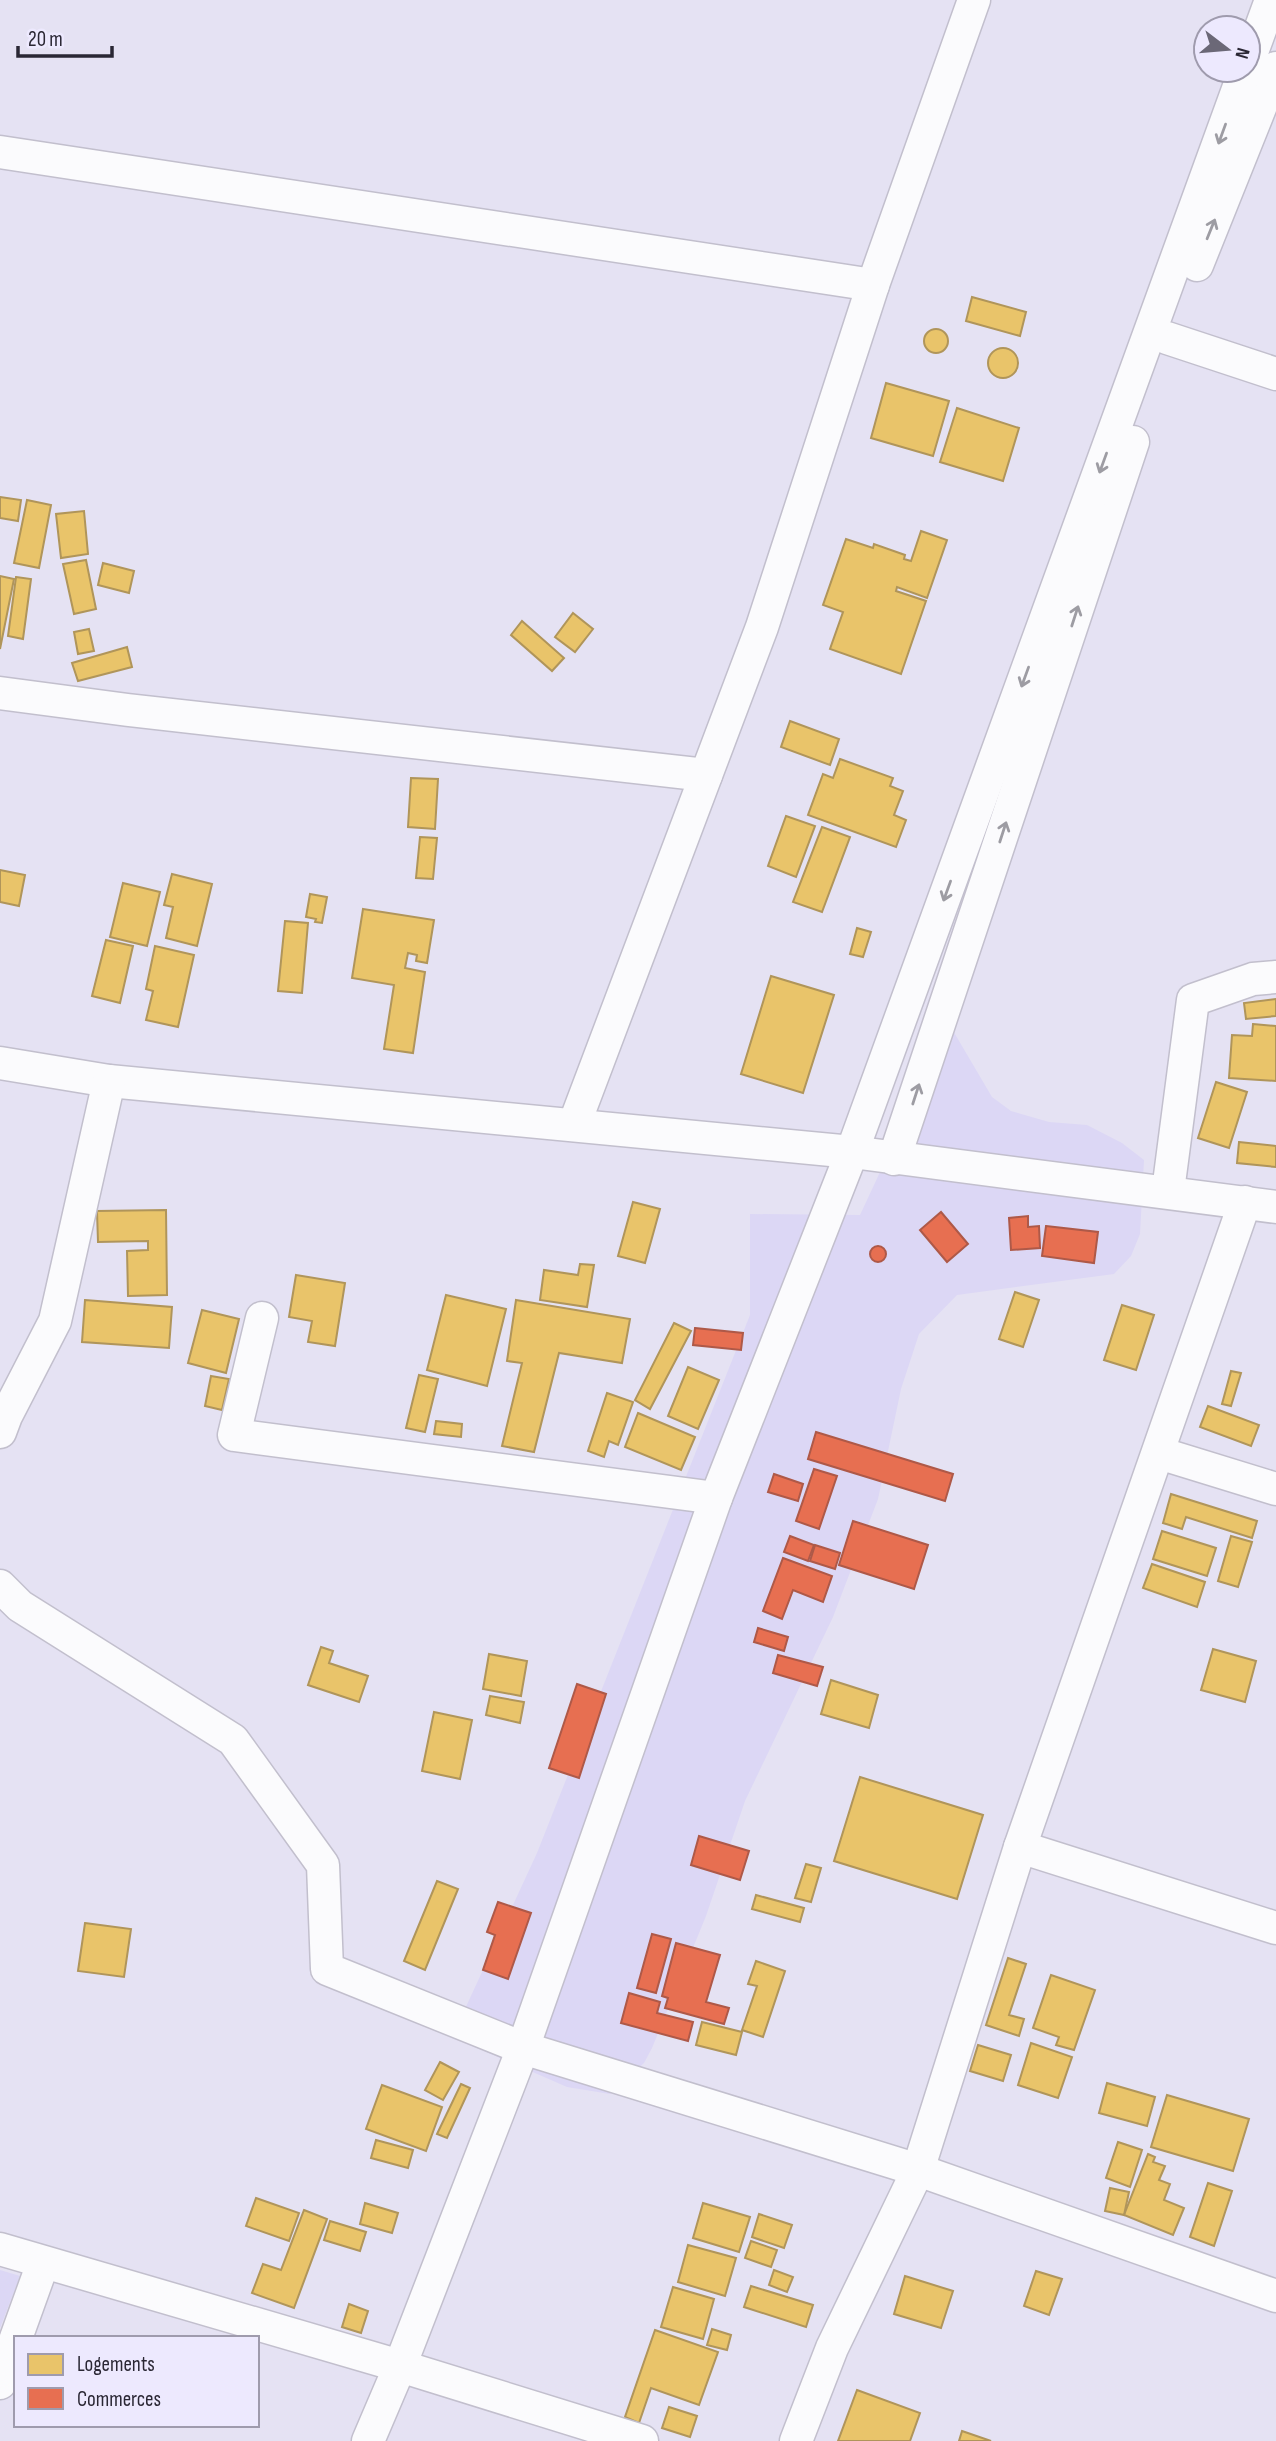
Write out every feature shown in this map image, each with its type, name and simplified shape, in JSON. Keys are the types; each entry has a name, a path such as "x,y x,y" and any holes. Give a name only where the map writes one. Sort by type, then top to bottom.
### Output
{"street":[{"path":"574,1125 762,627 873,285 974,0"},
{"path":"1262,25 1271,0"},
{"path":"894,1159 1167,338 1276,68"},
{"path":"368,2441 400,2366 523,2048 716,1498 852,1152 1240,84"},
{"path":"0,152 873,285"},
{"path":"1167,338 1276,374"},
{"path":"0,693 128,710 706,775"},
{"path":"1168,1191 1193,1000 1253,979 1276,977"},
{"path":"0,1063 109,1082 852,1152 1261,1205 1160,1453 1020,1847 918,2170 832,2348 796,2441"},
{"path":"0,1432 55,1321 109,1082"},
{"path":"262,1318 234,1435 716,1498"},
{"path":"1160,1453 1276,1489"},
{"path":"0,1586 20,1606 233,1740 323,1865 327,1969 523,2048 918,2170 1276,2296"},
{"path":"1020,1847 1276,1928"},
{"path":"0,2249 400,2366 642,2441"},
{"path":"17,2336 43,2263"},
{"path":"0,2383 14,2344"}],"shaded area":[{"path":"952,1029 992,1097 1011,1111 1049,1122 1087,1125 1122,1143 1144,1160 1140,1234 1131,1256 1114,1274 957,1295 919,1334 901,1389 878,1499 833,1617 745,1801 706,1916 652,2048 644,2063 610,2094 567,2087 452,2037 537,1853 750,1315 750,1214 860,1215 922,1082"},
{"path":"0,2270 20,2276 0,2328"}],"building: Logements":[{"path":"972,297 1026,312 1020,336 966,321"},
{"path":"936,329 947,336 948,341 941,352 936,353 925,346 924,341 931,330"},
{"path":"1003,348 1014,352 1018,363 1014,374 1003,378 992,374 988,363 992,352"},
{"path":"886,383 949,401 933,456 871,438"},
{"path":"957,408 1019,428 1003,481 940,462"},
{"path":"0,497 21,500 18,521 0,518"},
{"path":"27,500 51,505 39,568 14,563"},
{"path":"84,511 88,554 61,558 56,514"},
{"path":"921,531 947,540 927,598 897,587 896,591 926,601 901,674 830,649 843,612 823,605 846,539 873,548 874,544 905,555 904,559 911,561"},
{"path":"86,560 96,609 74,614 63,564"},
{"path":"103,563 134,571 129,593 98,585"},
{"path":"0,576 14,579 0,649"},
{"path":"16,577 31,579 23,639 8,636"},
{"path":"573,613 593,629 575,652 555,637"},
{"path":"522,621 564,658 552,671 511,635"},
{"path":"89,629 94,651 78,654 74,632"},
{"path":"127,647 132,667 78,681 72,663"},
{"path":"790,721 839,739 830,765 781,747"},
{"path":"840,759 893,778 890,786 903,791 894,815 906,820 896,847 808,815 823,774 833,778"},
{"path":"411,778 438,779 435,829 408,827"},
{"path":"786,816 815,826 796,877 768,866"},
{"path":"822,827 850,837 822,912 793,902"},
{"path":"420,837 437,838 433,879 416,878"},
{"path":"0,870 25,875 19,906 0,902"},
{"path":"172,874 212,884 197,946 166,938 173,907 164,905"},
{"path":"123,883 160,892 147,946 110,937"},
{"path":"310,894 327,897 322,923 306,917"},
{"path":"363,909 434,920 427,963 416,961 417,955 408,953 405,968 425,972 413,1053 384,1049 394,985 352,978"},
{"path":"285,921 308,923 302,993 278,991"},
{"path":"857,928 871,932 863,957 850,954"},
{"path":"106,940 133,946 120,1003 92,996"},
{"path":"155,946 194,955 178,1027 146,1020 153,991 146,989"},
{"path":"771,976 834,995 803,1093 741,1074"},
{"path":"1276,999 1276,1016 1246,1019 1244,1003"},
{"path":"1253,1024 1276,1026 1276,1081 1229,1078 1232,1035 1252,1036"},
{"path":"1216,1082 1247,1092 1229,1148 1198,1138"},
{"path":"1239,1142 1276,1146 1276,1167 1237,1163"},
{"path":"633,1202 660,1209 645,1263 618,1256"},
{"path":"166,1210 167,1295 128,1296 127,1251 148,1250 148,1241 98,1242 97,1211"},
{"path":"580,1264 594,1265 587,1307 540,1300 544,1270 578,1275"},
{"path":"296,1275 345,1283 335,1346 308,1342 312,1321 289,1317"},
{"path":"1015,1292 1039,1300 1023,1347 999,1339"},
{"path":"446,1295 506,1309 487,1386 427,1370"},
{"path":"85,1300 172,1307 169,1348 82,1342"},
{"path":"516,1300 630,1319 622,1363 559,1353 534,1452 502,1446 522,1363 507,1361"},
{"path":"1122,1305 1154,1315 1136,1370 1104,1360"},
{"path":"202,1310 239,1319 226,1373 188,1363"},
{"path":"674,1323 691,1331 650,1409 635,1400"},
{"path":"688,1367 719,1380 698,1429 668,1416"},
{"path":"1231,1371 1241,1373 1231,1406 1222,1404"},
{"path":"419,1375 438,1379 425,1432 406,1428"},
{"path":"211,1376 229,1379 222,1410 205,1406"},
{"path":"607,1393 633,1402 618,1445 609,1441 604,1457 588,1451"},
{"path":"1208,1406 1259,1425 1251,1446 1200,1427"},
{"path":"638,1413 695,1437 681,1470 625,1447"},
{"path":"436,1421 462,1424 461,1437 434,1434"},
{"path":"1171,1494 1257,1521 1252,1538 1186,1517 1182,1529 1163,1523"},
{"path":"1162,1531 1216,1548 1207,1576 1153,1559"},
{"path":"1231,1536 1252,1542 1238,1587 1218,1581"},
{"path":"1152,1564 1205,1582 1197,1607 1143,1588"},
{"path":"321,1647 333,1651 329,1663 368,1676 359,1702 308,1685"},
{"path":"1213,1649 1256,1661 1245,1702 1201,1690"},
{"path":"489,1654 527,1661 521,1696 483,1689"},
{"path":"831,1680 878,1695 869,1728 821,1714"},
{"path":"490,1696 524,1702 520,1723 486,1715"},
{"path":"434,1712 472,1720 460,1779 422,1771"},
{"path":"860,1777 983,1815 957,1899 834,1861"},
{"path":"806,1864 821,1868 811,1902 795,1898"},
{"path":"437,1881 458,1889 425,1970 404,1961"},
{"path":"756,1895 804,1908 800,1922 752,1909"},
{"path":"85,1923 131,1929 124,1977 78,1971"},
{"path":"1008,1958 1026,1964 1009,2015 1024,2019 1019,2036 986,2025"},
{"path":"756,1961 785,1971 763,2037 742,2030 757,1986 748,1984"},
{"path":"1051,1975 1095,1990 1074,2050 1056,2045 1059,2037 1033,2028"},
{"path":"702,2022 742,2032 736,2055 696,2045"},
{"path":"1031,2043 1072,2057 1058,2098 1018,2085"},
{"path":"978,2045 1011,2055 1003,2081 970,2071"},
{"path":"440,2062 459,2072 443,2100 425,2090"},
{"path":"1107,2083 1155,2097 1147,2126 1099,2113"},
{"path":"461,2084 470,2088 447,2138 437,2134"},
{"path":"382,2085 442,2107 426,2151 366,2129"},
{"path":"1167,2095 1249,2119 1233,2171 1151,2147"},
{"path":"376,2140 413,2150 408,2168 371,2158"},
{"path":"1118,2142 1142,2150 1130,2187 1106,2178"},
{"path":"1148,2154 1155,2157 1153,2162 1165,2166 1159,2180 1170,2184 1164,2200 1184,2208 1173,2235 1124,2215"},
{"path":"1208,2183 1232,2191 1214,2246 1190,2237"},
{"path":"1110,2188 1129,2192 1124,2215 1105,2211"},
{"path":"256,2198 299,2213 289,2241 246,2226"},
{"path":"365,2203 398,2213 392,2233 360,2224"},
{"path":"703,2203 750,2217 739,2252 693,2238"},
{"path":"304,2210 327,2219 294,2308 252,2293 263,2264 281,2270"},
{"path":"759,2214 792,2225 784,2248 752,2237"},
{"path":"330,2221 366,2232 360,2251 324,2240"},
{"path":"751,2241 777,2250 771,2267 745,2258"},
{"path":"688,2245 736,2258 725,2296 678,2282"},
{"path":"774,2270 793,2277 787,2292 769,2285"},
{"path":"1036,2271 1062,2279 1049,2315 1024,2306"},
{"path":"905,2276 953,2291 941,2328 894,2314"},
{"path":"751,2286 813,2305 806,2327 744,2307"},
{"path":"673,2287 714,2299 703,2339 661,2327"},
{"path":"349,2304 368,2311 361,2333 342,2327"},
{"path":"712,2329 731,2335 727,2350 707,2345"},
{"path":"655,2330 718,2352 699,2405 651,2388 639,2423 625,2417"},
{"path":"857,2390 920,2413 910,2441 838,2441"},
{"path":"669,2407 697,2416 690,2437 662,2428"},
{"path":"962,2431 991,2441 959,2441"}],"building: Commerces":[{"path":"941,1212 968,1244 947,1262 920,1230"},
{"path":"1028,1216 1028,1227 1039,1226 1040,1248 1011,1250 1009,1218"},
{"path":"1046,1226 1098,1232 1094,1263 1042,1256"},
{"path":"875,1246 881,1246 886,1254 884,1260 875,1262 870,1257 870,1251"},
{"path":"695,1328 743,1333 741,1350 693,1345"},
{"path":"816,1432 953,1474 945,1501 808,1459"},
{"path":"814,1469 837,1476 819,1529 796,1521"},
{"path":"774,1474 803,1484 798,1501 768,1492"},
{"path":"853,1521 928,1545 914,1589 839,1565"},
{"path":"790,1536 814,1545 808,1561 784,1552"},
{"path":"815,1545 840,1553 835,1569 810,1561"},
{"path":"783,1558 832,1576 823,1602 793,1590 782,1619 763,1611"},
{"path":"758,1628 788,1637 784,1651 754,1642"},
{"path":"778,1655 823,1667 817,1686 773,1673"},
{"path":"577,1684 606,1694 579,1778 549,1768"},
{"path":"699,1836 749,1851 740,1880 691,1865"},
{"path":"498,1902 531,1913 508,1979 483,1970 495,1935 487,1932"},
{"path":"652,1934 671,1939 656,1993 637,1988"},
{"path":"676,1943 720,1955 706,2002 729,2008 724,2024 665,2008 668,1998 662,1996"},
{"path":"629,1993 660,2002 657,2013 693,2022 688,2041 621,2023"}]}
